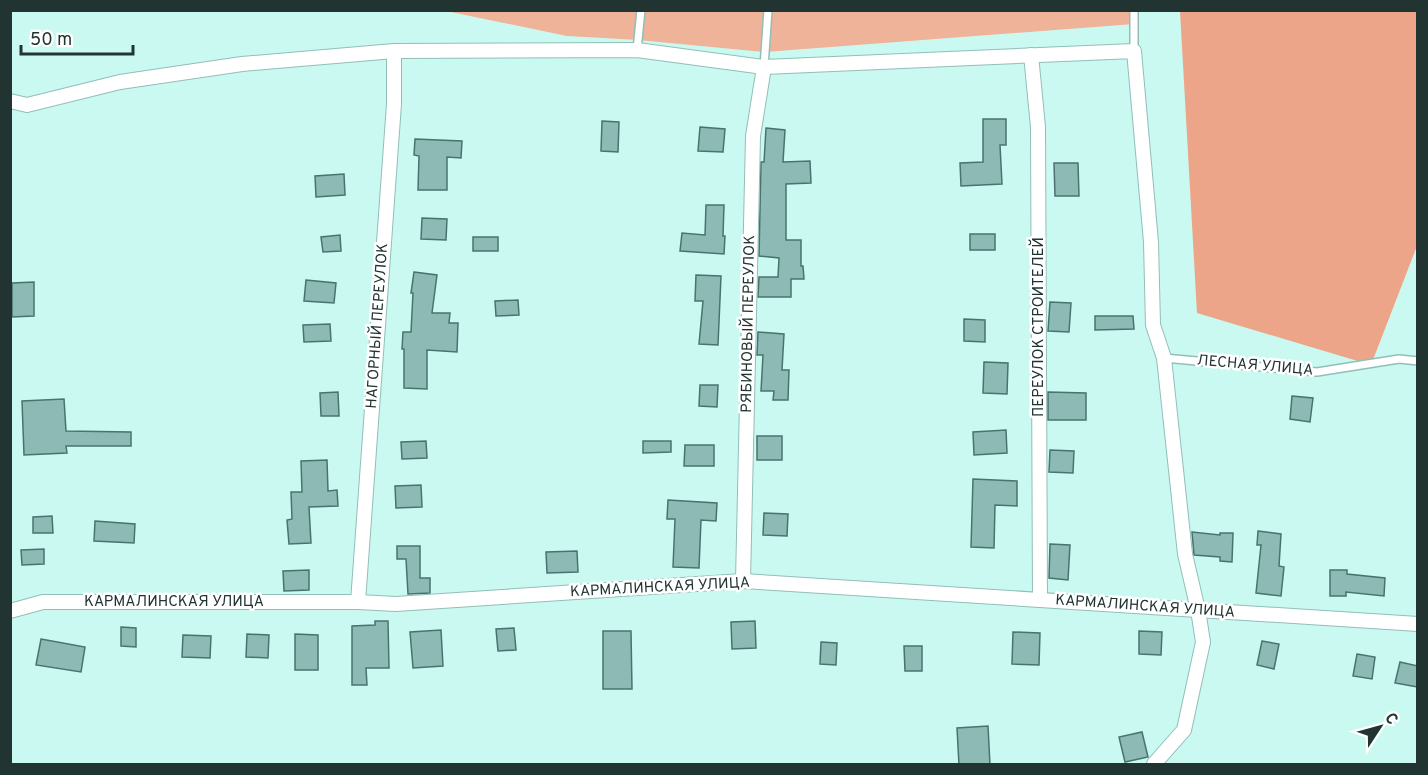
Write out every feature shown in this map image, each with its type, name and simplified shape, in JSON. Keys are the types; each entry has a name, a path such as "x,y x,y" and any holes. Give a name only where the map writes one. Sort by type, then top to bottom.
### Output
{"street":[{"path":"10,101 27,105 120,82 242,64 394,51 637,50 764,67 1134,51 1151,242 1153,325 1164,358 1185,554 1203,642 1184,730 1154,765"},
{"name":"НАГОРНЫЙ ПЕРЕУЛОК","path":"358,602 394,104 394,51"},
{"name":"ПЕРЕУЛОК СТРОИТЕЛЕЙ","path":"1031,55 1038,127 1040,600"},
{"name":"РЯБИНОВЫЙ ПЕРЕУЛОК","path":"743,581 753,136 764,67"},
{"name":"КАРМАЛИНСКАЯ УЛИЦА","path":"10,611 43,602 396,604 743,581 1418,624"}],"lane":[{"path":"637,50 641,10"},
{"path":"764,67 768,10"},
{"path":"1134,10 1134,51"},
{"name":"ЛЕСНАЯ УЛИЦА","path":"1164,358 1317,372 1399,359 1418,361"}],"shaded area":[{"path":"1134,10 1134,24 765,52 567,36 446,11"},
{"path":"1180,11 1417,11 1417,246 1371,365 1197,313"}],"building":[{"path":"983,119 1006,119 1006,145 1000,145 1002,184 961,186 960,163 983,162"},
{"path":"602,121 619,122 618,152 601,151"},
{"path":"700,127 725,129 723,152 698,151"},
{"path":"766,128 785,130 783,162 810,161 811,183 786,184 786,240 801,240 801,266 803,266 804,279 791,279 791,297 758,297 759,277 778,277 779,258 759,256 761,162 764,162"},
{"path":"415,139 462,141 461,158 447,157 447,190 418,190 419,156 414,155"},
{"path":"1054,163 1078,163 1079,196 1055,196"},
{"path":"344,174 345,195 316,197 315,176"},
{"path":"706,205 724,205 724,254 680,251 682,233 705,235"},
{"path":"422,218 447,219 446,240 421,239"},
{"path":"970,234 995,234 995,250 970,250"},
{"path":"340,235 341,251 323,252 321,237"},
{"path":"473,237 498,237 498,251 473,251"},
{"path":"414,272 437,275 432,313 450,313 449,323 458,323 457,352 427,350 427,389 404,388 403,332 411,332 413,293 411,293"},
{"path":"696,275 721,276 718,345 699,344 703,301 695,301"},
{"path":"306,280 336,283 334,303 304,301"},
{"path":"34,282 34,316 12,317 12,283"},
{"path":"518,300 519,315 496,316 495,301"},
{"path":"1050,302 1071,303 1069,332 1048,331"},
{"path":"1095,316 1133,316 1134,329 1095,330"},
{"path":"964,319 985,320 985,342 964,341"},
{"path":"330,324 331,341 304,342 303,325"},
{"path":"758,332 784,334 782,370 789,370 788,400 773,400 774,391 761,391 763,355 757,355"},
{"path":"984,362 1008,363 1007,394 983,393"},
{"path":"700,385 718,385 717,407 699,406"},
{"path":"338,392 339,416 321,416 320,393"},
{"path":"1048,392 1086,393 1086,420 1048,420"},
{"path":"1292,396 1313,398 1310,422 1290,419"},
{"path":"64,399 66,431 131,432 131,446 66,446 67,453 24,455 22,401"},
{"path":"1006,430 1007,453 974,455 973,432"},
{"path":"757,436 782,436 782,460 757,460"},
{"path":"426,441 427,458 402,459 401,442"},
{"path":"643,441 671,441 671,452 643,453"},
{"path":"685,445 714,445 714,466 684,466"},
{"path":"1050,450 1074,451 1073,473 1049,472"},
{"path":"327,460 328,491 337,490 338,506 309,507 311,543 289,544 287,520 292,519 291,492 302,492 301,461"},
{"path":"973,479 1017,481 1017,506 995,505 994,548 971,547"},
{"path":"421,485 422,507 396,508 395,486"},
{"path":"668,500 717,503 716,521 701,520 699,568 673,567 675,519 667,519"},
{"path":"764,513 788,514 787,536 763,535"},
{"path":"52,516 53,533 33,533 33,517"},
{"path":"95,521 135,524 134,543 94,541"},
{"path":"1258,531 1281,534 1279,566 1284,567 1281,596 1256,593 1261,545 1257,545"},
{"path":"1192,532 1220,535 1220,533 1233,533 1232,562 1220,561 1220,557 1194,555"},
{"path":"1050,544 1070,545 1068,580 1049,578"},
{"path":"397,546 420,546 420,578 430,578 430,593 408,594 406,559 397,559"},
{"path":"44,549 44,564 22,565 21,550"},
{"path":"577,551 578,572 547,573 546,552"},
{"path":"309,570 309,590 284,591 283,571"},
{"path":"1330,570 1347,570 1347,574 1385,578 1384,596 1346,592 1346,596 1330,596"},
{"path":"375,621 388,621 389,668 366,668 367,685 352,685 352,626 375,625"},
{"path":"755,621 756,648 732,649 731,622"},
{"path":"121,627 136,628 136,647 121,646"},
{"path":"514,628 516,650 498,651 496,629"},
{"path":"441,630 443,666 413,668 410,632"},
{"path":"603,631 631,631 632,689 603,689"},
{"path":"1139,631 1162,632 1161,655 1139,654"},
{"path":"1013,632 1040,633 1039,665 1012,664"},
{"path":"247,634 269,635 268,658 246,657"},
{"path":"295,634 318,635 318,670 295,670"},
{"path":"183,635 211,636 210,658 182,657"},
{"path":"41,639 85,647 81,672 36,665"},
{"path":"1262,641 1279,644 1274,669 1257,665"},
{"path":"821,642 837,643 836,665 820,664"},
{"path":"904,646 922,646 922,671 905,671"},
{"path":"1357,654 1375,657 1372,679 1353,676"},
{"path":"1400,662 1418,666 1418,687 1395,683"},
{"path":"988,726 990,765 959,765 957,728"},
{"path":"1142,732 1148,757 1125,762 1119,737"}]}
